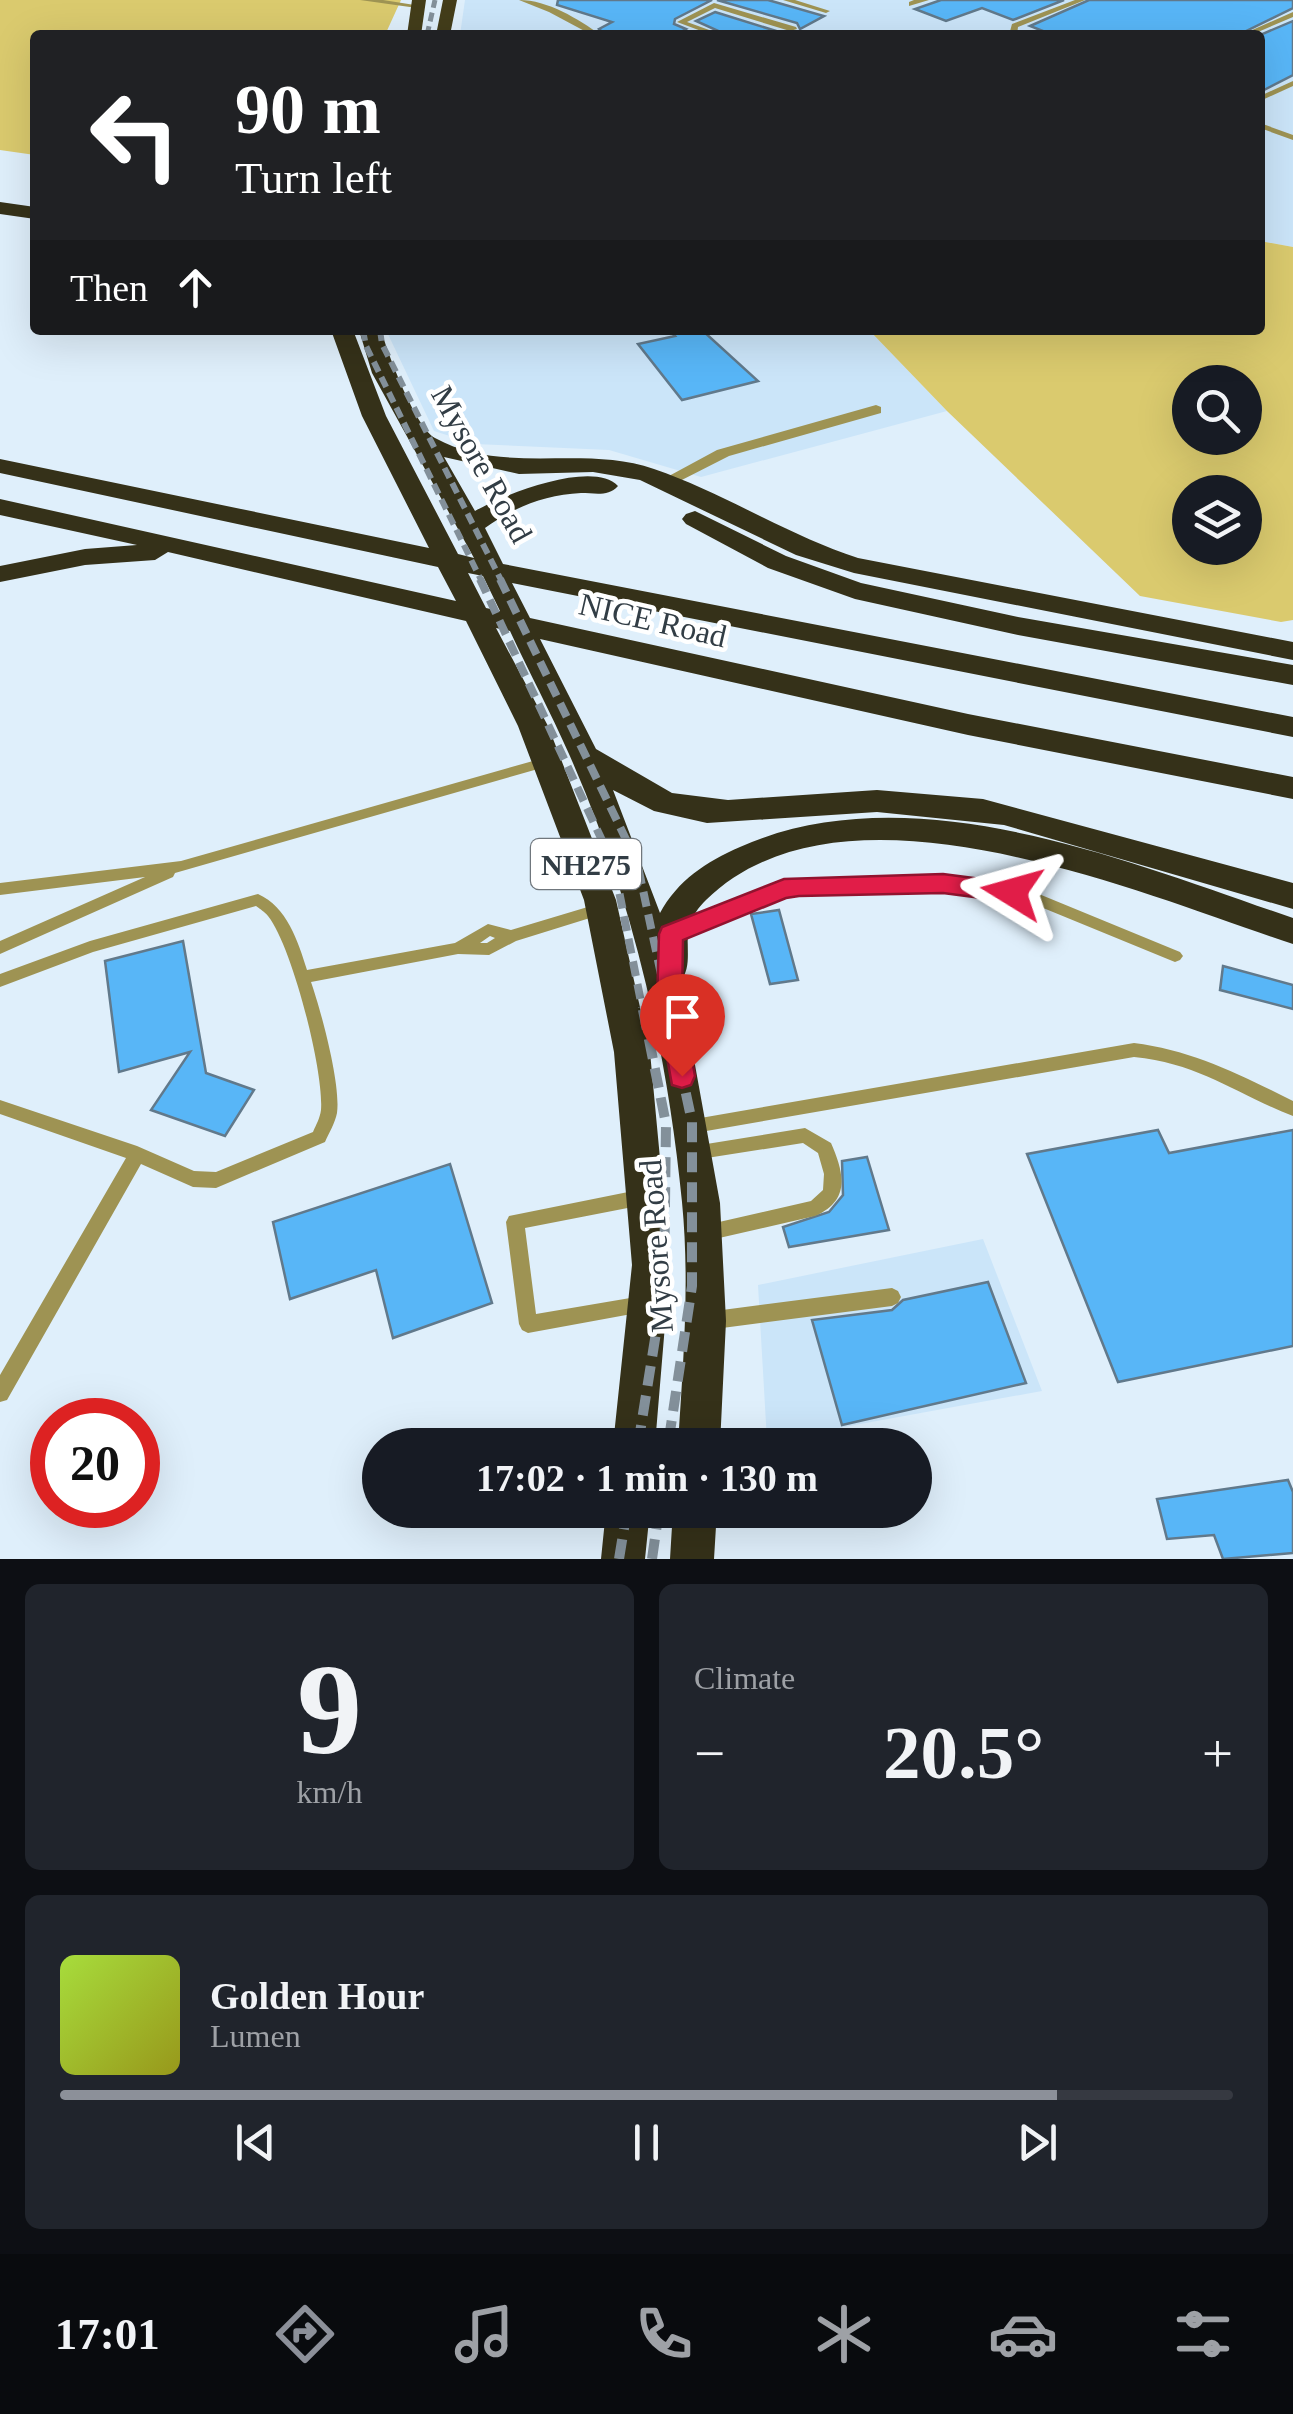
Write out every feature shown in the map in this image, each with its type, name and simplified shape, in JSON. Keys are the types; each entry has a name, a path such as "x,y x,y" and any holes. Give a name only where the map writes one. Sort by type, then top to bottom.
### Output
{"highway":[{"path":"443,30 450,0"},
{"path":"415,30 418,3"},
{"path":"0,192 30,195"},
{"path":"0,208 30,213"},
{"name":"Mysore Road","path":"344,335 374,416 533,726 601,909 632,1052 652,1265 636,1428"},
{"name":"Mysore Road","path":"373,335 383,373 470,526 585,756 615,827 670,1003 702,1234 706,1321 700,1428"},
{"path":"421,442 501,464 593,464 646,474 805,549 854,565 1293,651"},
{"name":"NICE Road","path":"0,466 639,601 1293,728"},
{"path":"470,526 504,502 531,492 587,484 615,486 653,496 777,562 855,590 1038,630 1293,675"},
{"name":"NICE Road","path":"0,507 680,662 1038,739 1293,788"},
{"path":"0,574 86,556 198,551"},
{"path":"585,756 630,786 665,803 705,811 746,813 830,802 918,801 1004,814 1204,884 1293,931"},
{"path":"670,1003 671,934 683,904 708,878 763,846 846,830 944,832 1204,884 1293,896"},
{"path":"623,1559 626,1528"},
{"path":"692,1559 693,1528"}],"street":[{"path":"664,482 723,453 876,410"}],"lane":[{"path":"364,0 418,3"},
{"path":"523,0 552,10 588,30"},
{"path":"705,30 682,22 725,0"},
{"path":"787,0 826,12"},
{"path":"1012,30 1081,0"},
{"path":"714,5 792,30"},
{"path":"1256,30 1293,14"},
{"path":"1265,97 1293,83"},
{"path":"1265,127 1293,138"},
{"path":"0,948 181,867 547,762"},
{"path":"0,889 181,867"},
{"path":"671,934 784,888 943,884 991,887 1034,898 1175,956"},
{"path":"0,980 90,947 258,900 268,902 302,976 330,1114 319,1137 216,1180 194,1179 137,1154 0,1107"},
{"path":"302,976 458,948 489,948 511,936 601,909"},
{"path":"691,1140 1134,1050 1191,1061 1293,1110"},
{"path":"691,1140 805,1135 825,1148 834,1189 830,1200 815,1208 702,1234"},
{"path":"0,1392 137,1154"},
{"path":"645,1197 515,1222 528,1324 648,1304"},
{"path":"706,1321 892,1297"}],"shaded area":[{"path":"0,0 401,0 387,30 30,30 30,154 0,150"},
{"path":"465,0 1293,0 1293,247 1265,242 1265,30 461,30"},
{"path":"1265,242 1293,247 1293,620 1281,622 1140,596 947,411 874,335 1265,335"},
{"path":"388,335 874,335 947,411 701,477 609,450 475,444 434,431"},
{"path":"983,1239 1042,1391 838,1428 766,1428 758,1285"}],"building":[{"path":"558,0 712,0 675,19 674,24 684,30 600,30 612,22 557,5"},
{"path":"717,0 768,0 824,16 800,29 797,23"},
{"path":"941,0 1064,0 1013,20 982,8 946,21 915,9"},
{"path":"1089,0 1293,0 1293,8 1248,30 1040,30 1030,26"},
{"path":"715,12 773,30 716,30 696,21"},
{"path":"1293,21 1293,75 1265,89 1265,33"},
{"path":"707,335 758,381 682,400 638,344 675,336"},
{"path":"779,910 798,980 770,984 751,914"},
{"path":"183,941 206,1073 254,1090 225,1136 151,1110 190,1052 119,1072 105,961"},
{"path":"1223,966 1293,985 1293,1009 1220,990"},
{"path":"1158,1130 1169,1153 1293,1130 1293,1346 1118,1382 1027,1154"},
{"path":"867,1157 889,1230 789,1247 783,1227 829,1212 843,1195 842,1161"},
{"path":"450,1164 492,1303 393,1338 376,1270 290,1299 273,1222"},
{"path":"988,1282 1026,1383 842,1425 812,1320 892,1310 903,1300"},
{"path":"1288,1480 1293,1492 1293,1553 1223,1559 1214,1535 1167,1539 1157,1499"}],"railway":[{"path":"428,30 435,0"},
{"path":"364,335 482,582"},
{"path":"381,335 502,582"},
{"path":"480,579 614,866 642,1007"},
{"path":"500,579 637,862 668,1007"},
{"path":"641,1428 664,1283 666,1124 642,1005"},
{"path":"667,1005 692,1122 692,1286 671,1428"},
{"path":"619,1559 624,1528"},
{"path":"652,1559 656,1528"}],"route":[{"path":"682,1076 670,1003 671,934 784,888 799,886 943,884 1012,892"}]}
